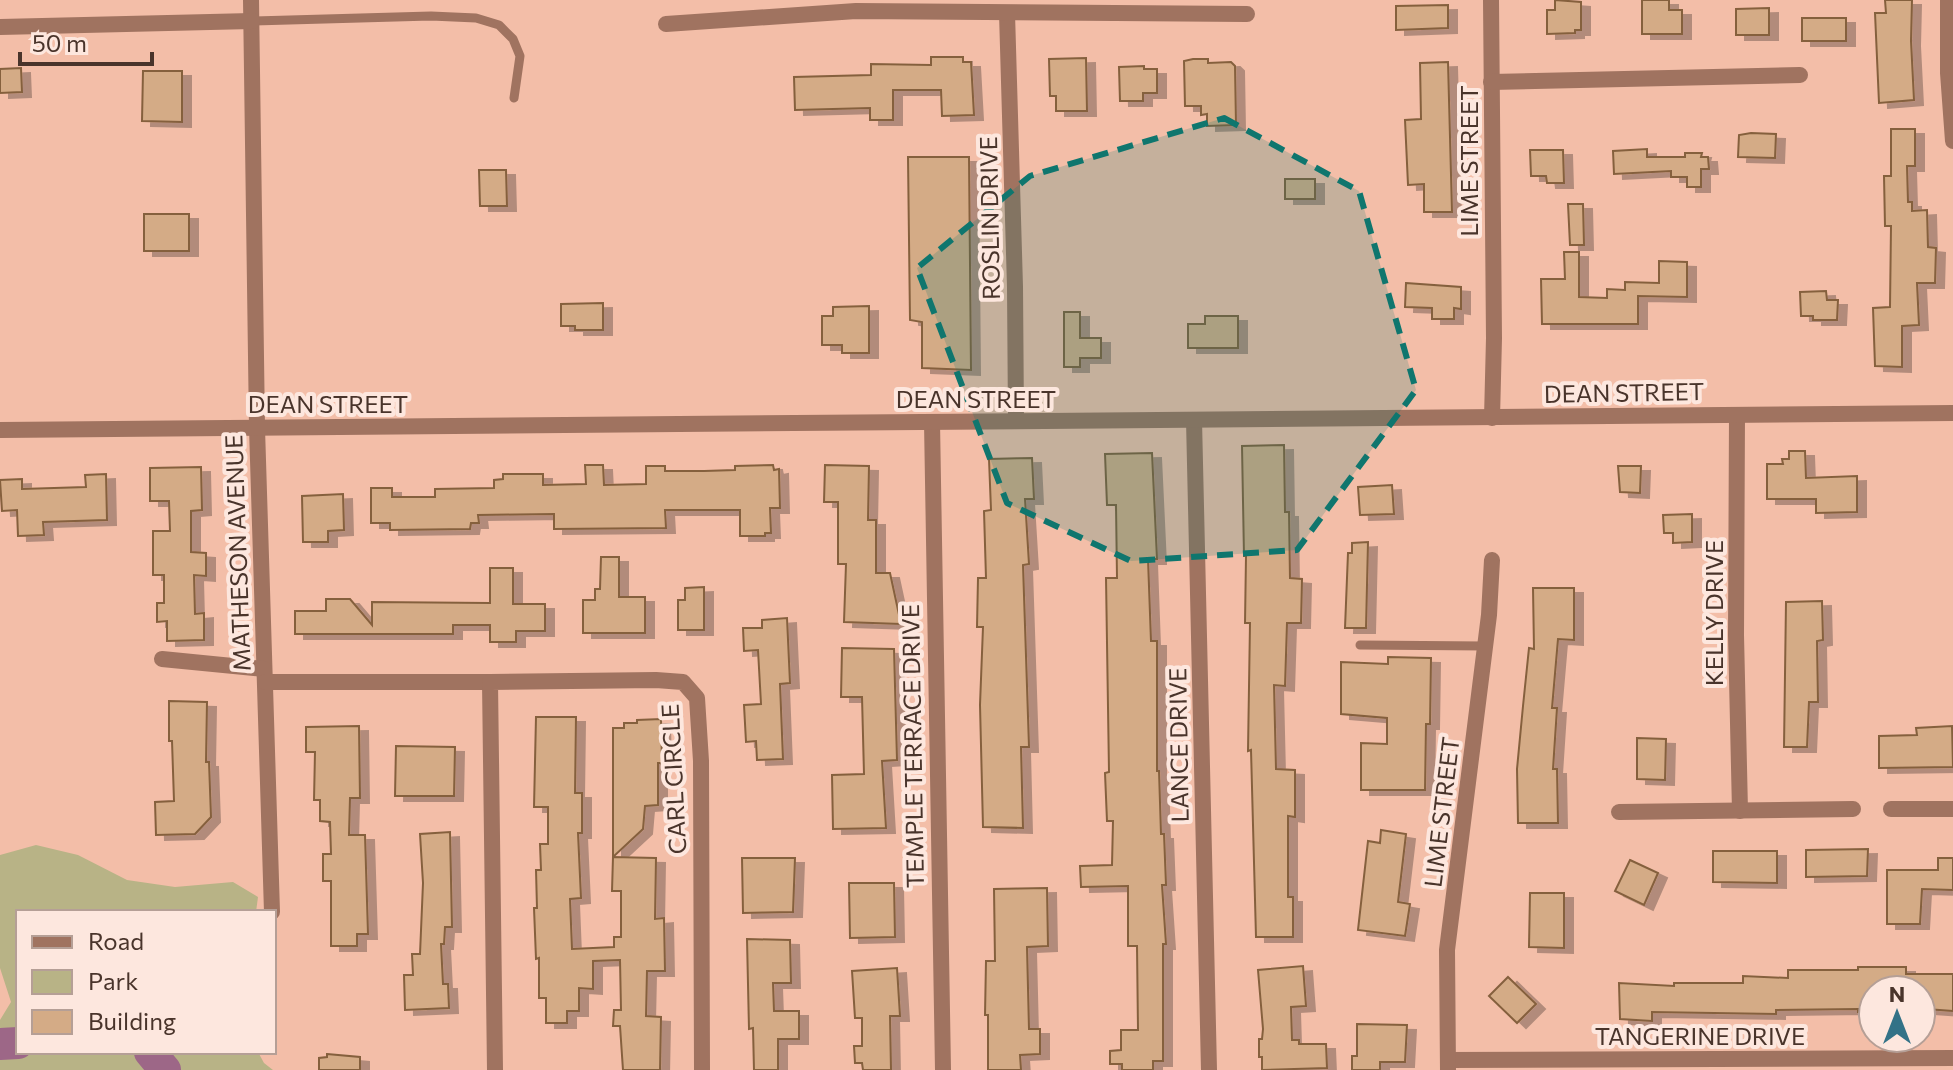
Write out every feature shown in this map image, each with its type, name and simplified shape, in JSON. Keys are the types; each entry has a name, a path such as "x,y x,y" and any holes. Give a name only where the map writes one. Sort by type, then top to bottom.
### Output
{"street":[{"name":"MATHESON AVENUE","path":"251,0 257,428 272,910"},
{"name":"LIME STREET","path":"1491,0 1492,418"},
{"path":"1948,0 1948,73 1953,141"},
{"path":"666,24 856,11 1247,14"},
{"name":"ROSLIN DRIVE","path":"1007,13 1016,421"},
{"path":"0,27 252,21"},
{"path":"1491,82 1800,75"},
{"name":"DEAN STREET","path":"0,430 1953,413"},
{"name":"KELLY DRIVE","path":"1737,415 1736,635 1740,811"},
{"name":"LANCE DRIVE","path":"1194,420 1209,1070"},
{"name":"TEMPLE TERRACE DRIVE","path":"932,422 943,1070"},
{"name":"LIME STREET","path":"1448,1065 1447,950 1485,646 1492,560"},
{"name":"CARL CIRCLE","path":"162,659 264,675 490,682 683,682 697,698 701,761 702,1070"},
{"path":"490,682 495,1070"},
{"path":"1619,812 1853,809"},
{"path":"1891,809 1953,809"},
{"name":"TANGERINE DRIVE","path":"1448,1065 1953,1058"}],"lane":[{"path":"252,21 431,16 476,18 499,25 513,39 520,56 514,98"},
{"path":"1360,645 1485,646"}],"highlighted area":[{"path":"1224,118 1359,191 1416,390 1297,550 1131,561 1007,503 917,268 1030,176"}],"green space":[{"path":"36,845 78,855 127,880 175,887 233,882 258,897 256,910 16,910 16,1054 259,1054 273,1070 0,1070 0,1020 11,1002 0,968 0,855"}],"building":[{"path":"1555,0 1581,2 1581,30 1547,34 1547,10 1555,10"},
{"path":"1642,0 1669,0 1669,10 1682,10 1682,34 1642,34"},
{"path":"1885,0 1912,0 1914,100 1879,103 1875,13 1886,13"},
{"path":"1448,5 1448,28 1396,30 1396,6"},
{"path":"1769,8 1769,35 1736,35 1736,9"},
{"path":"1802,18 1846,18 1846,41 1802,41"},
{"path":"931,57 963,57 963,62 971,62 974,115 942,116 941,90 893,90 893,120 870,120 870,108 795,110 794,77 871,75 871,64 931,65"},
{"path":"1086,58 1087,111 1056,111 1056,96 1050,96 1049,59"},
{"path":"1208,59 1208,63 1231,62 1235,66 1236,125 1207,126 1207,114 1201,115 1201,106 1185,106 1184,61"},
{"path":"1448,62 1452,212 1424,212 1424,184 1408,185 1405,120 1421,119 1420,63"},
{"path":"1144,66 1144,69 1157,69 1157,93 1143,93 1143,101 1120,101 1119,67"},
{"path":"21,68 22,92 0,93 0,69"},
{"path":"143,71 182,71 182,122 142,121"},
{"path":"1891,129 1915,129 1915,166 1907,166 1908,202 1912,202 1912,211 1927,210 1928,247 1936,248 1935,283 1917,283 1919,325 1902,326 1902,367 1875,366 1873,308 1890,307 1891,226 1885,226 1884,176 1891,176"},
{"path":"1776,134 1775,158 1738,157 1739,135"},
{"path":"1647,149 1647,157 1685,157 1685,153 1702,153 1701,157 1708,157 1709,169 1701,169 1701,187 1687,187 1687,177 1671,177 1671,171 1614,174 1613,151"},
{"path":"1530,150 1563,150 1564,183 1547,183 1546,176 1531,176"},
{"path":"908,157 969,157 971,370 922,368 922,322 910,320"},
{"path":"479,170 506,170 507,206 480,206"},
{"path":"1285,179 1315,179 1315,199 1285,199"},
{"path":"1568,204 1583,204 1584,245 1570,245"},
{"path":"144,214 189,214 189,251 144,251"},
{"path":"1564,252 1579,252 1579,297 1607,298 1607,289 1625,290 1625,282 1659,283 1659,261 1687,262 1687,297 1638,296 1638,324 1542,324 1541,279 1565,279"},
{"path":"1406,283 1461,287 1461,309 1454,308 1454,319 1432,319 1432,308 1405,307"},
{"path":"1826,291 1827,300 1838,300 1837,320 1813,320 1813,316 1801,316 1800,292"},
{"path":"603,303 603,330 575,330 575,326 561,326 561,304"},
{"path":"869,306 869,353 842,353 842,345 822,345 822,316 833,316 833,307"},
{"path":"1064,312 1080,312 1080,338 1101,338 1101,358 1080,358 1080,367 1064,367"},
{"path":"1205,316 1238,316 1238,348 1188,348 1188,324 1205,324"},
{"path":"1284,445 1290,578 1302,579 1301,623 1287,623 1285,686 1274,685 1276,769 1295,770 1295,817 1288,816 1288,897 1293,897 1293,937 1256,937 1251,750 1248,751 1250,623 1245,623 1242,446"},
{"path":"1789,451 1805,451 1806,478 1857,476 1857,512 1816,513 1816,499 1767,499 1767,464 1783,464 1782,459 1789,459"},
{"path":"1152,453 1157,559 1148,559 1151,641 1157,641 1157,771 1166,885 1162,885 1166,944 1163,944 1163,1061 1153,1061 1153,1070 1122,1070 1122,1064 1110,1064 1110,1051 1121,1050 1121,1030 1138,1030 1137,946 1128,946 1128,886 1081,887 1080,866 1112,865 1113,821 1107,821 1105,773 1109,772 1106,578 1117,578 1116,505 1107,505 1105,454"},
{"path":"1032,458 1034,499 1025,499 1029,564 1023,565 1029,747 1021,747 1023,828 983,827 980,705 983,627 977,627 978,578 986,578 984,511 991,510 989,459"},
{"path":"585,465 603,465 604,485 646,484 646,466 665,466 665,471 704,471 773,465 774,470 779,469 780,508 770,508 771,533 765,533 765,536 740,536 740,510 665,510 666,528 554,529 554,514 478,515 479,523 471,523 470,529 390,530 390,523 371,523 371,488 392,488 392,497 435,497 435,489 494,488 494,480 503,479 503,474 543,474 543,485 586,484"},
{"path":"825,465 869,466 868,520 876,520 876,573 890,573 901,624 844,622 846,564 838,564 838,502 824,502"},
{"path":"1618,466 1641,466 1640,493 1620,492"},
{"path":"201,467 202,510 191,511 191,552 206,553 206,576 194,575 195,614 204,613 204,640 167,641 167,621 157,622 157,603 164,603 164,575 153,575 153,531 170,531 169,501 150,501 150,468"},
{"path":"106,474 107,520 43,522 44,535 18,536 17,510 2,511 0,480 22,479 22,489 86,487 85,475"},
{"path":"1392,485 1394,514 1360,515 1358,487"},
{"path":"343,494 344,530 328,531 328,542 303,542 302,496"},
{"path":"1692,514 1692,542 1673,543 1673,533 1664,533 1663,515"},
{"path":"1368,542 1366,628 1345,628 1348,553 1352,553 1352,543"},
{"path":"601,557 619,557 619,597 645,597 645,633 583,633 583,600 595,600 595,589 600,589"},
{"path":"490,568 513,568 513,604 545,604 545,631 516,631 516,642 490,642 490,625 453,625 453,634 295,634 295,611 326,611 326,599 350,599 372,625 372,602 490,603"},
{"path":"704,587 704,630 678,630 678,600 685,600 685,588"},
{"path":"1533,588 1574,588 1574,640 1558,639 1552,708 1557,708 1553,769 1557,769 1558,823 1518,823 1517,769 1529,648 1534,649"},
{"path":"1822,601 1823,640 1817,641 1818,702 1809,702 1807,747 1784,747 1786,602"},
{"path":"787,618 790,683 780,684 783,759 757,760 756,741 746,742 744,705 761,704 758,650 744,651 743,628 762,628 762,620"},
{"path":"842,648 894,649 897,760 882,761 886,828 833,829 832,775 864,774 862,697 841,697"},
{"path":"1388,657 1431,658 1425,790 1361,790 1361,743 1387,744 1387,718 1341,714 1341,662 1388,664"},
{"path":"169,701 207,702 206,762 209,762 211,817 195,834 156,835 155,802 174,801"},
{"path":"536,717 576,717 575,793 582,793 582,833 578,833 581,898 570,899 572,949 614,947 614,937 621,937 621,891 612,891 613,857 656,858 655,919 664,918 665,971 647,971 646,1016 661,1017 660,1070 623,1070 620,1026 613,1026 614,1010 621,1010 620,960 593,961 593,989 579,988 579,1011 567,1011 567,1023 546,1023 546,998 539,998 534,908 537,908 536,870 541,870 540,844 548,844 548,807 534,807"},
{"path":"661,719 662,763 658,763 658,805 645,806 643,829 613,857 613,728 624,728 624,723 637,723 637,720"},
{"path":"359,726 360,798 350,798 349,835 365,835 368,934 357,934 357,946 331,946 331,881 323,881 323,854 331,854 330,822 320,821 320,800 314,800 315,752 306,752 306,727"},
{"path":"1952,726 1953,767 1879,768 1879,736 1917,735 1916,728"},
{"path":"1637,738 1666,739 1665,780 1637,779"},
{"path":"396,746 455,747 454,796 395,796"},
{"path":"1381,830 1406,834 1398,902 1410,904 1405,936 1358,930 1368,841 1380,843"},
{"path":"450,832 452,927 445,927 444,944 441,944 443,984 448,984 449,1008 405,1010 404,975 413,975 412,954 420,954 423,883 420,834"},
{"path":"1868,849 1867,876 1806,877 1806,850"},
{"path":"1713,851 1777,851 1777,883 1713,882"},
{"path":"742,858 795,858 793,912 743,913"},
{"path":"1938,858 1953,858 1953,890 1922,889 1920,924 1887,924 1887,870 1938,870"},
{"path":"1630,860 1658,873 1644,905 1615,891"},
{"path":"849,883 894,883 895,937 850,938"},
{"path":"1047,888 1048,946 1027,947 1029,1029 1040,1029 1040,1054 1020,1055 1021,1070 988,1070 986,961 995,961 994,889"},
{"path":"1530,893 1564,893 1564,948 1529,947"},
{"path":"747,939 790,940 791,983 773,983 774,1011 799,1011 799,1039 778,1039 778,1070 754,1070 753,1028 749,1029"},
{"path":"1303,966 1306,1006 1291,1007 1292,1040 1299,1040 1299,1044 1326,1044 1327,1068 1262,1070 1259,1039 1262,1039 1263,1029 1258,970"},
{"path":"1858,967 1906,967 1906,974 1857,974 1857,1009 1776,1010 1776,1014 1652,1012 1652,1021 1620,1019 1619,983 1674,986 1674,983 1743,983 1743,976 1788,978 1788,970 1858,970"},
{"path":"897,968 900,1016 890,1016 891,1070 863,1070 862,1063 855,1063 854,1046 862,1046 862,1018 855,1018 852,971"},
{"path":"1937,974 1953,974 1953,1011 1937,1010"},
{"path":"1508,977 1536,1004 1517,1023 1489,996"},
{"path":"1357,1024 1407,1025 1405,1062 1380,1062 1380,1070 1352,1070 1352,1056 1357,1056"},
{"path":"327,1054 360,1057 360,1070 319,1070 319,1058 327,1057"}],"waterway":[{"path":"0,1044 16,1043"},
{"path":"152,1054 165,1070"}]}
